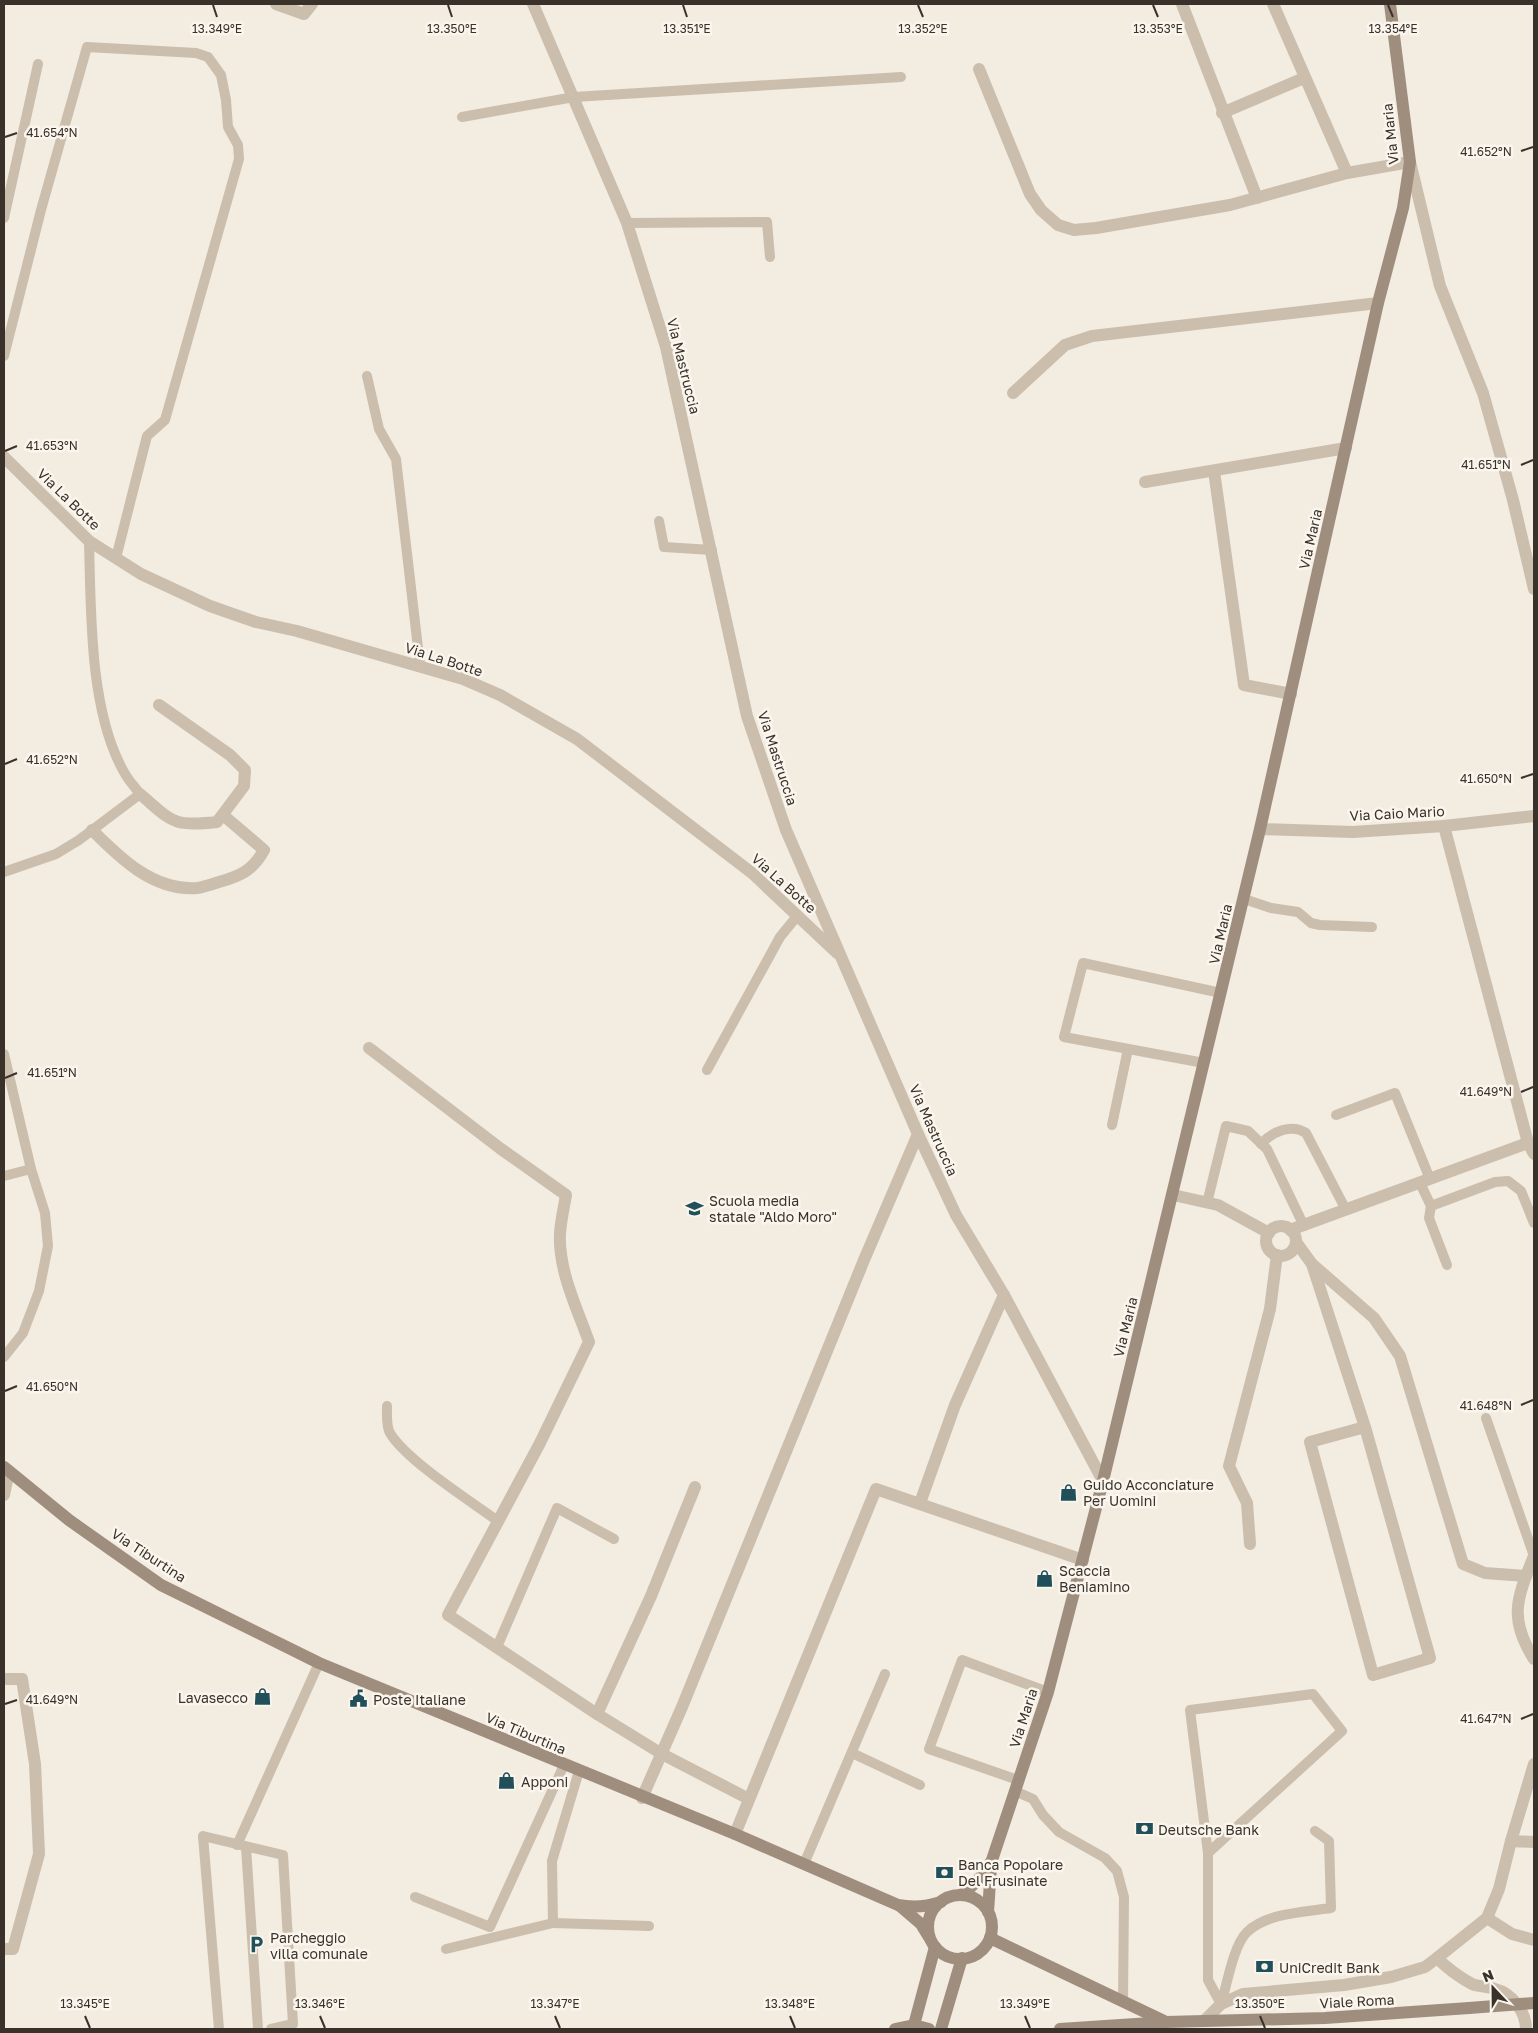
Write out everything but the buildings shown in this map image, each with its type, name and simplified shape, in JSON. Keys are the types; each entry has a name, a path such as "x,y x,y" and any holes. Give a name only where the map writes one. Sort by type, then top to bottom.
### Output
{"street":[{"path":"276,4 304,14 312,4"},
{"name":"Via Mastruccia","path":"533,4 627,223 666,347 747,716 786,830 918,1134 956,1215 1004,1294 1104,1481"},
{"path":"1182,4 1222,113 1257,198"},
{"path":"1272,4 1347,173"},
{"name":"Via Maria","path":"992,1860 1048,1692 1104,1481 1244,899 1378,303 1403,208 1410,162 1390,4"},
{"path":"979,69 1030,194 1041,210 1058,225 1074,230 1155,219 1257,198 1347,173 1410,162 1440,286 1483,393 1514,500 1529,544 1534,589"},
{"path":"1222,113 1304,78"},
{"path":"1013,393 1066,345 1092,336 1378,303"},
{"path":"1145,482 1346,448"},
{"name":"Via La Botte","path":"4,457 89,541 141,574 210,606 256,622 297,631 464,679 500,695 577,738 752,873 841,956"},
{"path":"1214,470 1244,685 1291,694"},
{"path":"140,794 172,821 188,825 217,822 244,786 245,770 230,755 159,705"},
{"path":"92,830 116,854 142,874 168,885 196,888 234,878 255,866 264,850 223,815"},
{"name":"Via Caio Mario","path":"1260,829 1353,832 1444,826 1534,816"},
{"path":"1296,1242 1295,1247 1288,1254 1276,1255 1268,1247 1269,1233 1276,1227 1290,1230 1304,1226 1425,1181 1531,1148 1444,826"},
{"path":"369,1048 501,1149 566,1195 560,1234 562,1257 566,1275 589,1342 498,1521 448,1614 597,1714 662,1754 748,1799"},
{"path":"642,1798 662,1754 864,1260 918,1134"},
{"path":"1172,1195 1218,1206 1269,1233"},
{"path":"1290,1230 1312,1264 1374,1318 1400,1356 1463,1564 1485,1573 1526,1576"},
{"path":"1250,1544 1247,1503 1228,1466 1270,1310 1276,1255"},
{"path":"1312,1264 1365,1427 1430,1658 1373,1675 1310,1442 1365,1427"},
{"path":"920,1503 955,1405 1004,1294"},
{"path":"4,1495 5,1472"},
{"name":"Via Tiburtina","path":"5,1472 161,1585 319,1663 642,1798 735,1834 898,1904"},
{"path":"597,1714 651,1596 695,1487"},
{"path":"735,1834 876,1489 1083,1560"},
{"path":"1534,1556 1526,1576 1516,1615 1523,1640 1534,1659"},
{"path":"4,1679 22,1679 35,1764 39,1854 14,1949 4,1949"},
{"path":"1205,2020 1221,2004 1243,1994 1285,1988 1344,1985 1391,1977 1425,1967 1437,1958 1487,1918 1499,1889 1534,1764"},
{"path":"1511,1841 1534,1842"},
{"path":"961,1895 974,1886 992,1860"},
{"path":"898,1904 921,1924 932,1942 947,1956 962,1958 982,1950 990,1938 991,1924 988,1912 992,1860"},
{"path":"898,1904 918,1907 961,1895 977,1900 988,1912"},
{"path":"914,2025 932,1942 928,1922 934,1907 940,1902"},
{"path":"1487,1918 1512,1934 1534,1940"},
{"name":"Viale Roma","path":"990,1938 1166,2022 1186,2025 1205,2020 1280,2024 1534,2003"},
{"path":"941,2029 962,1958"},
{"path":"1437,1958 1452,1972 1474,1985 1496,1989 1512,1998 1522,2012 1526,2029"},
{"path":"1060,2029 1148,2026 1166,2022"},
{"path":"895,2029 914,2025 929,2029"}],"lane":[{"path":"4,356 41,210 87,47 196,53 208,57 221,75 226,100 228,127 238,145 239,159 165,420 147,436 116,558"},
{"path":"4,218 38,64"},
{"path":"462,117 574,96 901,77"},
{"path":"627,223 767,222 770,257"},
{"path":"367,376 379,429 396,459 420,665"},
{"path":"659,521 664,547 712,550"},
{"path":"4,872 56,854 140,794 124,772 113,746 102,710 91,625 89,541"},
{"path":"1244,899 1271,908 1298,912 1311,923 1320,926 1372,927"},
{"path":"707,1070 780,937 798,915"},
{"path":"1204,1064 1064,1037 1083,963 1221,993"},
{"path":"1112,1125 1128,1049"},
{"path":"4,1054 31,1169 45,1213 48,1246 39,1291 23,1333 4,1357"},
{"path":"1336,1115 1395,1093 1425,1181 1431,1206 1429,1218 1447,1265"},
{"path":"1207,1203 1226,1126 1248,1131 1267,1149 1304,1226"},
{"path":"1262,1144 1268,1136 1280,1131 1300,1129 1306,1133 1346,1210"},
{"path":"4,1176 31,1169"},
{"path":"1431,1206 1495,1182 1508,1181 1521,1191 1534,1223"},
{"path":"386,1406 389,1431 398,1442 428,1469 498,1521"},
{"path":"1486,1418 1534,1556"},
{"path":"497,1647 557,1508 614,1538"},
{"path":"1048,1692 962,1660 929,1749 1016,1786 1033,1799 1043,1815 1059,1832 1105,1858 1116,1871 1124,1897 1123,2001"},
{"path":"258,2029 241,1846 319,1663"},
{"path":"804,1864 885,1674"},
{"path":"1208,1853 1342,1730 1313,1694 1190,1710 1208,1853 1208,1980 1221,2004"},
{"path":"852,1753 920,1785"},
{"path":"414,1896 490,1927 564,1765"},
{"path":"553,1923 552,1861 579,1771"},
{"path":"1221,2004 1237,1951 1246,1933 1260,1923 1292,1913 1331,1908 1330,1841 1315,1831"},
{"path":"219,2029 203,1836 283,1855 292,2027 271,2029"},
{"path":"446,1949 553,1923 649,1926"}],"place":[{"name":"Scuola media statale \"Aldo Moro\"","path":"695,1208"},
{"name":"Guido Acconciature Per Uomini","path":"1069,1492"},
{"name":"Scaccia Beniamino","path":"1045,1578"},
{"name":"Lavasecco","path":"262,1697"},
{"name":"Poste Italiane","path":"359,1699"},
{"name":"Apponi","path":"507,1781"},
{"name":"Deutsche Bank","path":"1144,1829"},
{"name":"Banca Popolare Del Frusinate","path":"944,1872"},
{"name":"Parcheggio villa comunale","path":"256,1945"},
{"name":"UniCredit Bank","path":"1265,1967"}]}
